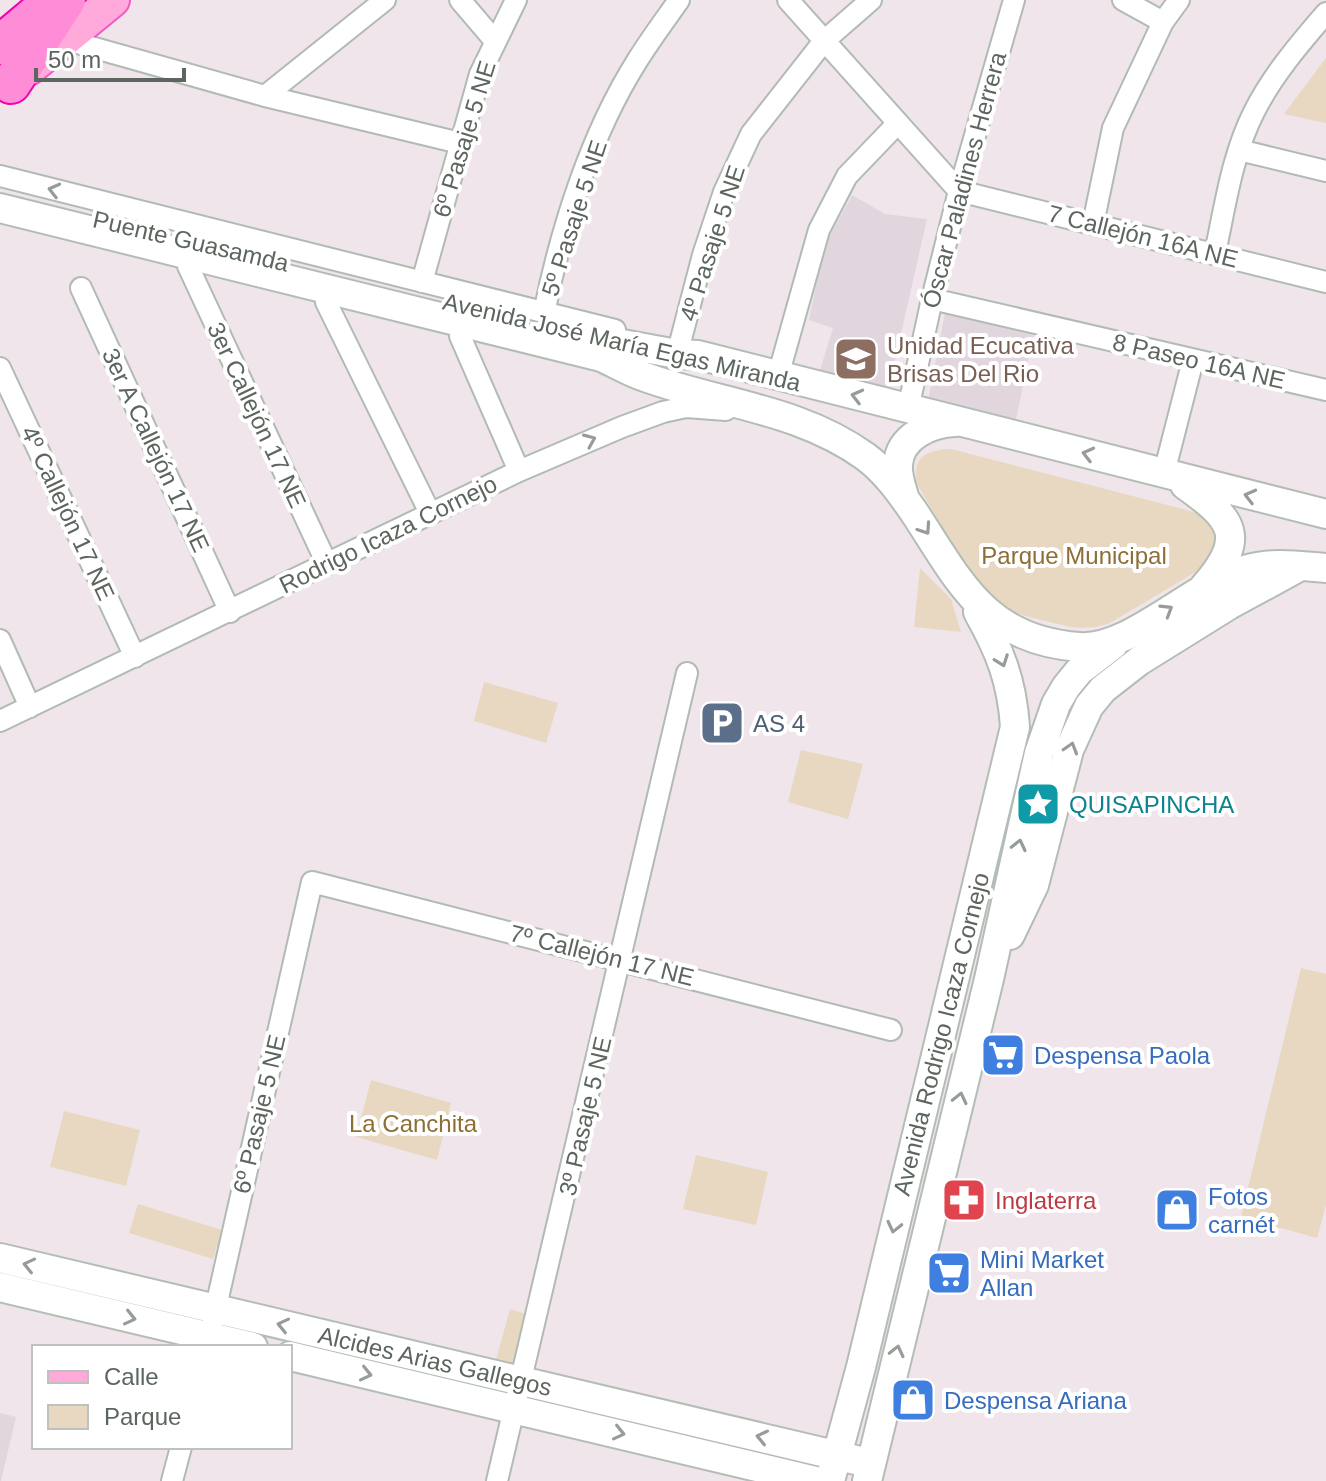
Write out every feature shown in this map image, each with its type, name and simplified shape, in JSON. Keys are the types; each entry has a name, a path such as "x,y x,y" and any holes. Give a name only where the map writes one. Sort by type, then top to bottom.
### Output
{"highway":[{"path":"0,45 54,0"},
{"path":"6,89 66,0"}],"main road":[{"path":"6,89 113,0"},
{"name":"Puente Guasamda","path":"0,195 380,294"},
{"name":"Puente Guasamda","path":"0,208 380,294"},
{"name":"Avenida José María Egas Miranda","path":"380,294 605,342 689,349 778,376 1326,514"},
{"name":"Avenida José María Egas Miranda","path":"380,294 601,357 644,377 791,417 822,431 867,458 893,482 981,608 1008,628 1038,639 1094,647 1131,633 1203,587 1245,569 1270,565 1313,567"},
{"path":"905,499 898,465 904,446 928,428 960,422"},
{"path":"1168,475 1211,502 1227,524 1230,546 1227,556 1203,587"},
{"path":"989,979 1034,885 1069,750 1089,706 1103,689 1139,661 1229,605 1313,567"},
{"name":"Avenida Rodrigo Icaza Cornejo","path":"834,1468 1015,727 1003,660 967,592"},
{"name":"Avenida Rodrigo Icaza Cornejo","path":"868,1472 989,979 1039,753 1056,704 1079,671 1131,633"},
{"name":"Alcides Arias Gallegos","path":"0,1258 522,1381 834,1468 868,1472"},
{"path":"0,1287 208,1342 235,1345"},
{"name":"Alcides Arias Gallegos","path":"292,1356 816,1481"}],"street":[{"path":"265,96 385,0"},
{"path":"460,0 495,41"},
{"name":"6º Pasaje 5 NE","path":"422,282 480,74 516,0"},
{"name":"5º Pasaje 5 NE","path":"544,313 560,245 590,153 636,63 679,0"},
{"path":"788,0 959,191"},
{"name":"4º Pasaje 5 NE","path":"689,349 703,255 724,192 751,134 824,41 871,0"},
{"name":"Óscar Paladines Herrera","path":"908,409 959,191 1014,0"},
{"path":"1123,0 1163,22"},
{"path":"1093,224 1113,128 1163,22 1179,0"},
{"path":"1215,253 1239,150 1254,111 1298,45 1326,13"},
{"path":"63,39 265,96 460,143"},
{"path":"778,376 819,230 847,176 897,124"},
{"path":"1239,150 1326,171"},
{"path":"0,176 689,349"},
{"name":"7 Callejón 16A NE","path":"959,191 1326,282"},
{"path":"0,222 188,266 596,370 644,377"},
{"name":"3er Callejón 17 NE","path":"188,266 327,564"},
{"name":"3er A Callejón 17 NE","path":"81,288 230,612"},
{"name":"8 Paseo 16A NE","path":"932,299 1326,390"},
{"path":"326,302 430,513"},
{"path":"460,336 519,471"},
{"path":"1168,475 1193,360"},
{"name":"4º Callejón 17 NE","path":"0,368 135,657"},
{"name":"Rodrigo Icaza Cornejo","path":"0,721 430,513 622,427 686,407 791,417"},
{"path":"0,640 30,707"},
{"name":"3º Pasaje 5 NE","path":"497,1481 687,673"},
{"name":"6º Pasaje 5 NE","path":"208,1342 312,882"},
{"name":"7º Callejón 17 NE","path":"312,882 891,1030"},
{"path":"172,1481 180,1449"}],"shaded area":[{"path":"852,195 885,214 927,219 888,391 820,370 833,328 809,320 824,246"},
{"path":"945,313 1034,333 1015,424 928,401"},
{"path":"0,1413 16,1417 1,1481 0,1481"}],"green space":[{"path":"1326,58 1326,123 1284,114"},
{"name":"Parque Municipal","path":"951,449 1198,513 1216,534 1216,548 1199,570 1110,623 1087,628 1073,627 1020,614 1003,606 980,584 917,484 919,461 928,453"},
{"path":"920,568 951,599 961,632 914,627"},
{"path":"484,682 558,703 546,743 474,721"},
{"path":"801,750 863,764 848,819 788,802"},
{"path":"1301,968 1326,974 1326,1205 1317,1238 1241,1217"},
{"name":"La Canchita","path":"371,1080 451,1103 437,1160 356,1137"},
{"path":"64,1111 140,1130 126,1186 50,1167"},
{"path":"696,1155 768,1172 756,1225 683,1209"},
{"path":"138,1204 222,1230 213,1259 129,1233"},
{"path":"510,1309 529,1315 515,1365 496,1360"}],"place":[{"name":"Unidad Ecucativa Brisas Del Rio","path":"856,359"},
{"name":"AS 4","path":"722,723"},
{"name":"QUISAPINCHA","path":"1038,804"},
{"name":"Despensa Paola","path":"1003,1055"},
{"name":"Inglaterra","path":"964,1200"},
{"name":"Fotos carnét","path":"1177,1210"},
{"name":"Mini Market Allan","path":"949,1273"},
{"name":"Despensa Ariana","path":"913,1400"}]}
